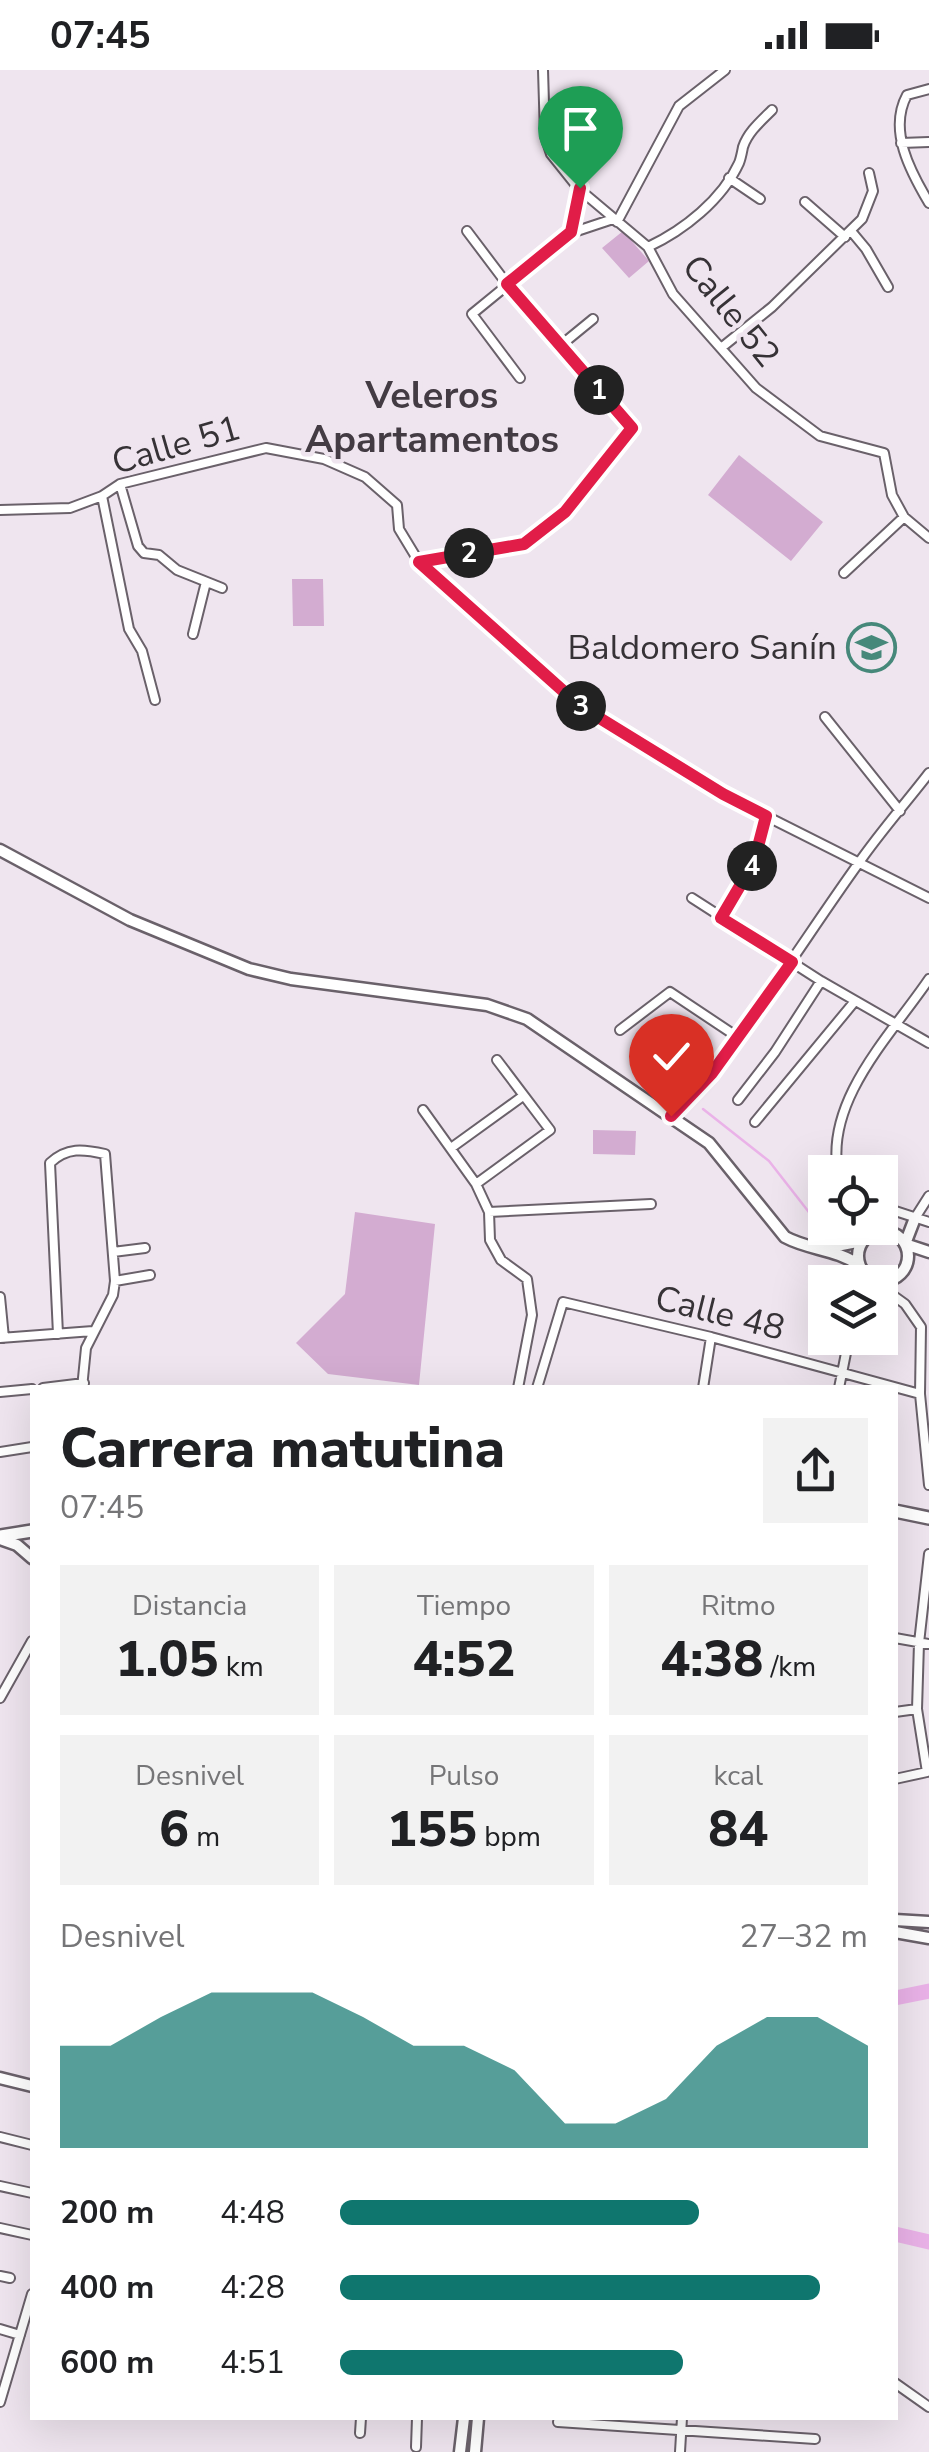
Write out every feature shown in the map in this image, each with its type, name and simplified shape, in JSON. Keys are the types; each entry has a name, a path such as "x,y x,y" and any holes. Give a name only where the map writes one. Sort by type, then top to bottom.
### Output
{"main road":[{"path":"898,1513 929,1518"},
{"path":"0,1537 30,1531"}],"street":[{"name":"Calle 52","path":"543,70 545,136 551,154 580,188 648,247 674,294 756,388 820,436 884,454 892,496 904,517"},
{"path":"520,378 472,314 571,232 615,221 679,106 725,70"},
{"path":"929,89 907,94 900,108 901,143 929,203"},
{"path":"648,247 673,235 709,204 729,178 753,130 772,110"},
{"path":"901,143 929,142"},
{"path":"721,348 772,307 862,219 873,191 869,173"},
{"path":"729,178 760,198"},
{"path":"917,184 929,183"},
{"path":"571,232 580,188"},
{"path":"804,202 866,249 888,287"},
{"path":"419,562 524,544 565,512 632,428 507,284 467,230"},
{"path":"560,346 593,319"},
{"name":"Calle 51","path":"0,510 70,508 102,496 120,484 258,449 324,458 365,476 396,505 399,530 419,562 580,706 723,794 929,898"},
{"path":"120,484 138,546 144,553 159,555 177,570 222,588"},
{"path":"102,496 129,629 142,650 155,700"},
{"path":"844,573 904,517 929,538"},
{"path":"193,634 206,582"},
{"path":"825,717 900,811"},
{"path":"671,1116 739,1038 860,861 929,773"},
{"path":"721,918 754,862 766,816"},
{"path":"0,850 130,920 266,974 461,1001 509,1012 538,1026 716,1150 785,1237 842,1254 859,1265"},
{"path":"692,898 821,981 929,1043"},
{"path":"837,1155 836,1140 846,1101 929,979"},
{"path":"738,1100 776,1052 821,981"},
{"path":"620,1030 670,992 739,1038"},
{"path":"755,1122 854,1001"},
{"path":"476,1184 550,1130 496,1060"},
{"path":"451,1148 523,1096"},
{"path":"423,1110 476,1184 489,1212 490,1240 501,1260 527,1279 532,1315 519,1385"},
{"path":"58,1334 50,1163 60,1152 83,1149 105,1154 115,1281 114,1295 92,1330 86,1348 83,1385"},
{"path":"900,1240 929,1196"},
{"path":"489,1212 650,1204"},
{"path":"898,1212 929,1222"},
{"path":"900,1240 929,1253"},
{"path":"900,1240 907,1262"},
{"path":"820,1248 838,1245"},
{"path":"859,1265 861,1245"},
{"path":"113,1252 144,1248"},
{"path":"898,1274 907,1262 929,1253"},
{"path":"115,1281 150,1275"},
{"path":"0,1298 2,1338 92,1330"},
{"path":"898,1299 918,1318 925,1358 920,1394 929,1485"},
{"name":"Calle 48","path":"538,1385 563,1302 711,1337 885,1385"},
{"path":"703,1385 711,1337"},
{"path":"840,1385 846,1355"},
{"path":"0,1392 30,1388"},
{"name":"Calle 48","path":"898,1388 920,1394"},
{"path":"0,1452 30,1447"},
{"path":"0,1537 30,1556"},
{"path":"898,1778 928,1772 925,1734 917,1709 929,1554"},
{"path":"898,1639 924,1644"},
{"path":"0,1698 30,1645"},
{"path":"898,1712 917,1709"},
{"path":"898,1920 929,1922"},
{"path":"898,1933 929,1938"},
{"path":"0,2078 30,2086"},
{"path":"0,2136 30,2144"},
{"path":"0,2186 30,2194"},
{"path":"0,2228 30,2234"},
{"path":"0,2402 30,2312"},
{"path":"0,2329 20,2335"},
{"path":"898,2385 929,2407"},
{"path":"360,2433 361,2420"},
{"path":"416,2447 418,2420"},
{"path":"460,2452 464,2420"},
{"path":"475,2452 478,2420"},
{"path":"680,2452 682,2420"},
{"path":"558,2422 814,2438"}],"shaded area":[{"path":"623,231 649,261 629,278 602,248"},
{"path":"739,455 823,522 791,561 708,495"},
{"path":"292,579 323,579 324,626 293,626"},
{"path":"593,1130 636,1131 635,1155 593,1154"},
{"path":"355,1212 435,1224 419,1385 328,1374 296,1343 345,1294"}],"waterway":[{"path":"703,1109 769,1161 808,1211"},
{"path":"898,1997 929,1991"},
{"path":"898,2235 929,2242"}],"place":[{"name":"Baldomero Sanín","path":"872,647"}],"district":[{"name":"Veleros Apartamentos","path":"432,417"}],"route":[{"path":"580,188 571,232 507,284 632,428 565,512 524,544 419,562 580,706 766,816 754,862 721,918 792,962 712,1073 671,1116"}]}
